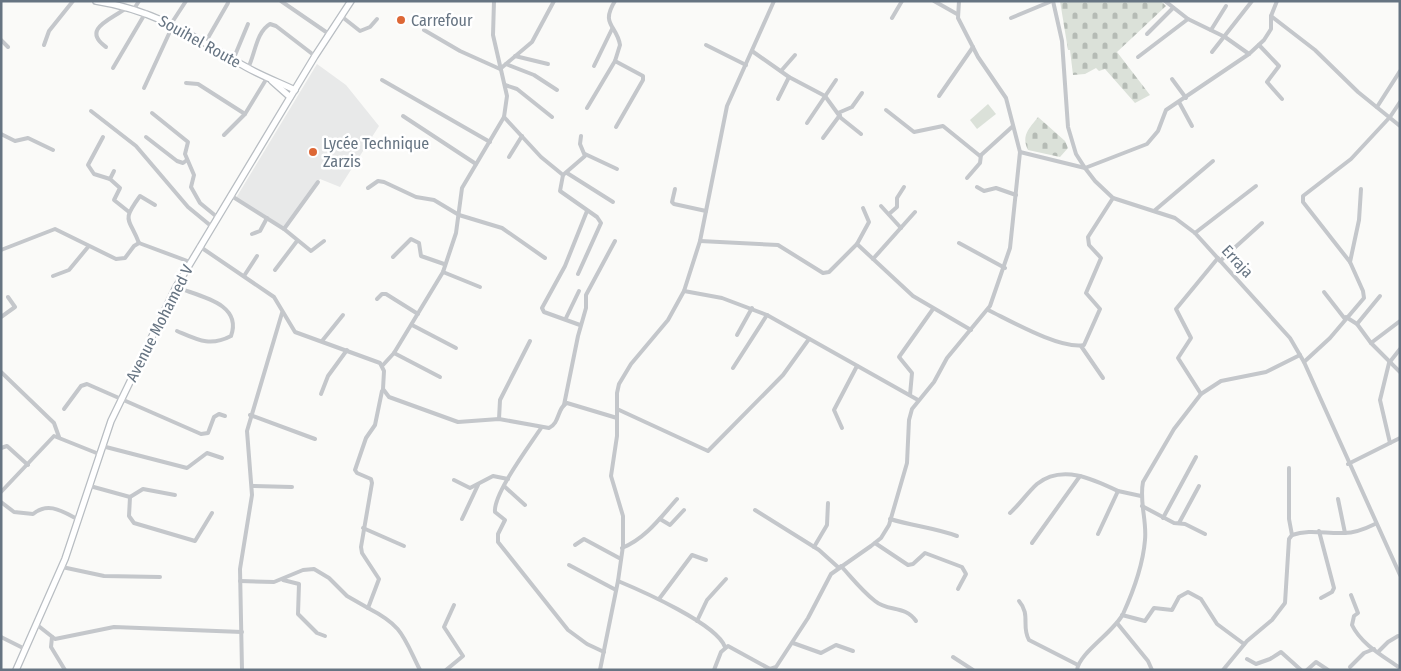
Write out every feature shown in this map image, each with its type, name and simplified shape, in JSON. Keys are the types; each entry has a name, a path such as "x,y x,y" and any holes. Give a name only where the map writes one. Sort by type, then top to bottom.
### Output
{"main road":[{"name":"Souihel Route","path":"96,1 146,12 172,24 269,80"},
{"name":"Avenue Mohamed V","path":"16,670 62,567 79,520 99,454 132,375 176,287 199,246 349,2"},
{"path":"269,80 295,90"},
{"path":"269,80 290,97"}],"street":[{"path":"44,45 49,31 73,1"},
{"path":"134,9 139,1"},
{"path":"144,88 172,24 186,1"},
{"path":"281,1 328,34"},
{"path":"369,605 379,579 362,553 363,528 372,482 371,479 357,473 355,470 366,438 374,424 383,389 383,365 394,353 443,272 444,264 456,233 462,188 504,117 507,96 492,28 494,1"},
{"path":"500,69 532,42 554,1"},
{"path":"587,108 615,61 620,45 608,22 609,13 615,1"},
{"path":"600,670 618,580 622,548 623,516 611,476 617,418 617,393 624,374 668,320 684,290 700,241 727,106 774,1"},
{"path":"892,18 902,1"},
{"path":"934,1 957,14"},
{"path":"725,647 732,647 770,669 776,667 794,642 829,577 840,567 875,543 886,530 907,463 909,420 912,409 934,382 947,358 988,310 1005,268 1010,248 1020,152 1004,94 973,47 957,14 959,1"},
{"path":"1011,18 1053,1"},
{"name":"Erraja","path":"1053,1 1062,41 1068,127 1076,154 1095,181 1113,198 1174,218 1196,233 1290,338 1304,362 1348,464 1400,576"},
{"path":"1212,52 1252,1"},
{"path":"1020,152 1085,168 1147,144 1158,131 1163,113 1249,54 1259,45 1271,29 1271,16 1277,1"},
{"path":"205,43 228,2"},
{"path":"1167,2 1188,19 1225,37 1249,54"},
{"path":"1212,30 1226,6"},
{"path":"106,47 97,38 101,25 104,21 120,15 128,7"},
{"path":"1147,34 1173,8"},
{"path":"113,68 146,12"},
{"path":"341,16 360,31 370,27 377,19"},
{"path":"1271,16 1315,50 1348,82 1400,126"},
{"path":"1138,56 1188,19"},
{"path":"233,60 248,24"},
{"path":"248,68 254,58 256,45 266,27 270,24 276,26 315,56"},
{"path":"594,66 612,29"},
{"path":"424,30 460,51 500,69"},
{"path":"1,40 8,47"},
{"path":"706,45 746,65"},
{"path":"1259,45 1279,66 1267,82 1282,99"},
{"path":"939,96 973,47"},
{"path":"752,51 789,77 825,96 839,114 861,134"},
{"path":"781,71 795,55"},
{"path":"515,56 548,64"},
{"path":"615,61 642,76 643,80 616,127"},
{"path":"506,64 534,75 557,90"},
{"path":"1377,107 1400,71"},
{"path":"778,99 789,77"},
{"path":"1172,79 1186,98"},
{"path":"224,135 245,114 269,80"},
{"path":"382,80 490,142"},
{"path":"807,123 836,80"},
{"path":"186,83 198,84 245,114"},
{"path":"505,85 518,90 552,116"},
{"path":"823,138 839,114 852,108 862,92"},
{"path":"1179,102 1192,126"},
{"path":"1304,362 1330,338 1364,294 1350,262 1304,202 1303,196 1351,159 1390,117 1400,102"},
{"path":"886,110 914,132 943,126 978,155 982,155"},
{"path":"91,111 136,146 188,206 211,226"},
{"path":"152,113 188,142 185,154 194,176 191,187 200,203 217,217"},
{"path":"403,116 476,164"},
{"path":"504,117 541,157 565,174 613,202"},
{"path":"967,178 980,163 982,155 1013,126"},
{"path":"1,134 14,141 26,138 53,150"},
{"path":"509,157 522,136"},
{"path":"581,136 580,144 585,154 618,169"},
{"path":"103,137 88,165 94,174 110,179 120,188 114,200 129,212"},
{"path":"146,137 177,161 182,163 187,160"},
{"path":"578,274 600,225 598,218 560,191 565,174 585,154"},
{"path":"1154,211 1213,161"},
{"path":"110,179 114,171"},
{"path":"368,188 378,181 384,182 416,197 434,200 459,215 502,228 545,258"},
{"path":"284,229 318,182"},
{"path":"1196,233 1256,186"},
{"path":"889,214 897,206 897,198 904,187"},
{"path":"977,187 984,191 996,188 1016,195"},
{"path":"675,189 672,202 674,204 706,211"},
{"path":"1350,262 1359,220 1361,190"},
{"path":"230,195 284,229 297,241 313,251 324,241"},
{"path":"155,205 140,196 129,212 128,221 140,243 190,262"},
{"path":"1081,346 1084,345 1100,309 1086,293 1101,258 1089,245 1088,237 1113,198"},
{"path":"881,206 902,228"},
{"path":"700,241 778,245 823,273 829,272 857,244 869,222 863,208"},
{"path":"580,325 566,318 544,312 542,308 566,266 587,211"},
{"path":"873,259 915,212"},
{"path":"252,234 260,231 267,218"},
{"path":"1201,394 1178,358 1191,338 1176,309 1219,259 1262,222"},
{"path":"1,250 52,230 88,247 121,259 140,243"},
{"path":"392,257 411,239 419,243 421,256 444,264"},
{"path":"275,270 297,241"},
{"path":"383,389 389,397 458,422 499,418 541,428 553,427 564,405 580,325 586,308 588,289 614,241"},
{"path":"959,243 1005,268"},
{"path":"857,244 913,296 971,330"},
{"path":"199,246 274,297 295,332 383,365"},
{"path":"53,276 69,270 88,247"},
{"path":"244,276 257,256"},
{"path":"443,272 480,287"},
{"path":"176,287 202,295 217,303 231,314 234,327 231,336 218,342 201,340 177,331"},
{"path":"684,290 722,298 768,315 918,400"},
{"path":"566,318 578,291"},
{"path":"1324,292 1345,318 1357,324 1371,344 1389,363 1398,369"},
{"path":"377,299 384,293 418,314"},
{"path":"1357,324 1380,296"},
{"path":"1,317 15,307 8,297"},
{"path":"736,335 752,308"},
{"path":"910,395 912,373 899,358 933,309"},
{"path":"988,310 1030,331 1060,342 1081,346 1102,378"},
{"path":"242,670 240,569 251,509 252,486 246,439 250,415 282,313"},
{"path":"322,341 343,315"},
{"path":"733,368 768,315"},
{"path":"1371,344 1400,321"},
{"path":"412,324 456,348"},
{"path":"616,408 708,451 783,375 809,339"},
{"path":"499,418 500,400 530,341"},
{"path":"1390,443 1380,400 1389,363 1400,349"},
{"path":"321,394 328,376 347,350"},
{"path":"394,353 440,377"},
{"path":"1019,601 1026,611 1029,640 1077,667 1117,623 1122,614 1137,574 1145,540 1141,496 1147,473 1188,408 1201,394 1222,381 1266,372 1300,355"},
{"path":"842,428 834,410 857,366"},
{"path":"2,374 54,423 59,437"},
{"path":"64,409 81,386 87,384 201,434 208,432 214,417 219,414 225,416"},
{"path":"564,405 569,403 617,418"},
{"path":"250,415 315,439"},
{"path":"541,428 504,486 494,510 505,520 498,534 498,542 543,602 568,630 587,644 604,652"},
{"path":"1,492 28,466 51,438 59,437 99,454"},
{"path":"1348,464 1400,438"},
{"path":"1,448 7,446 28,466"},
{"path":"102,446 187,468 207,453 222,458"},
{"path":"1164,518 1196,457"},
{"path":"1223,670 1244,644 1272,620 1285,603 1289,539 1292,535 1289,519 1289,468"},
{"path":"1010,513 1038,484 1067,473 1118,491 1141,496"},
{"path":"454,480 470,488 493,476 508,480"},
{"path":"1032,543 1080,476"},
{"path":"462,519 478,485"},
{"path":"90,486 127,497 143,488 175,496"},
{"path":"252,486 292,487"},
{"path":"504,486 525,505"},
{"path":"1179,523 1199,486"},
{"path":"1098,534 1118,491"},
{"path":"127,497 129,516 134,523 195,541 212,513"},
{"path":"622,548 637,541 677,499"},
{"path":"1338,499 1344,533"},
{"path":"1,502 14,512 33,514 40,509 51,507 79,520"},
{"path":"814,547 827,525 828,503"},
{"path":"1142,506 1164,518 1205,534"},
{"path":"660,519 670,525 684,510"},
{"path":"755,510 814,547 840,567 875,601 888,608 904,610 916,621"},
{"path":"890,519 920,528 935,528 957,536"},
{"path":"1292,535 1318,531 1344,533 1360,531 1375,524"},
{"path":"363,528 404,546"},
{"path":"1318,531 1334,588 1332,592 1320,598"},
{"path":"575,545 584,539 621,559"},
{"path":"875,543 908,565 913,564 926,553 962,567 966,574 958,589"},
{"path":"659,599 692,555 706,560"},
{"path":"1396,567 1400,563"},
{"path":"568,565 616,590"},
{"path":"62,567 104,576 160,577"},
{"path":"240,580 264,582 281,580 304,570 314,569 329,578 347,596 369,605 390,620 400,630 420,670"},
{"path":"696,621 707,600 726,579"},
{"path":"281,580 299,584 298,614 317,633 325,636"},
{"path":"618,580 659,599 721,638 725,647 714,670"},
{"path":"1122,614 1145,621 1154,608 1172,610 1179,597 1188,592 1201,599 1217,624 1244,644"},
{"path":"1352,595 1358,613 1354,616 1352,625 1359,637 1400,668"},
{"path":"446,670 463,656 444,627 454,605"},
{"path":"1117,623 1148,661 1152,670"},
{"path":"36,624 52,637 60,639 114,627 242,632"},
{"path":"1378,652 1388,642 1398,636"},
{"path":"1,637 25,649"},
{"path":"52,637 51,647 65,670"},
{"path":"794,642 821,653 836,645 853,650"},
{"path":"1350,668 1364,653 1374,649"},
{"path":"1247,659 1256,664 1270,659 1281,652 1301,670"},
{"path":"953,657 973,670"},
{"path":"1307,670 1316,662 1328,670"}],"shaded area":[{"name":"Lycée Technique Zarzis","path":"317,64 346,85 379,126 340,187 320,179 284,227 236,198"}],"green space":[{"path":"1060,1 1161,1 1166,6 1117,52 1150,95 1135,103 1105,69 1099,71 1096,68 1085,74 1073,75"},
{"path":"988,104 996,114 977,129 970,120"},
{"path":"1038,117 1065,141 1068,148 1060,157 1028,150 1025,140 1026,136"}],"place":[{"name":"Carrefour","path":"401,20"},
{"name":"Lycée Technique Zarzis","path":"313,152"}]}
